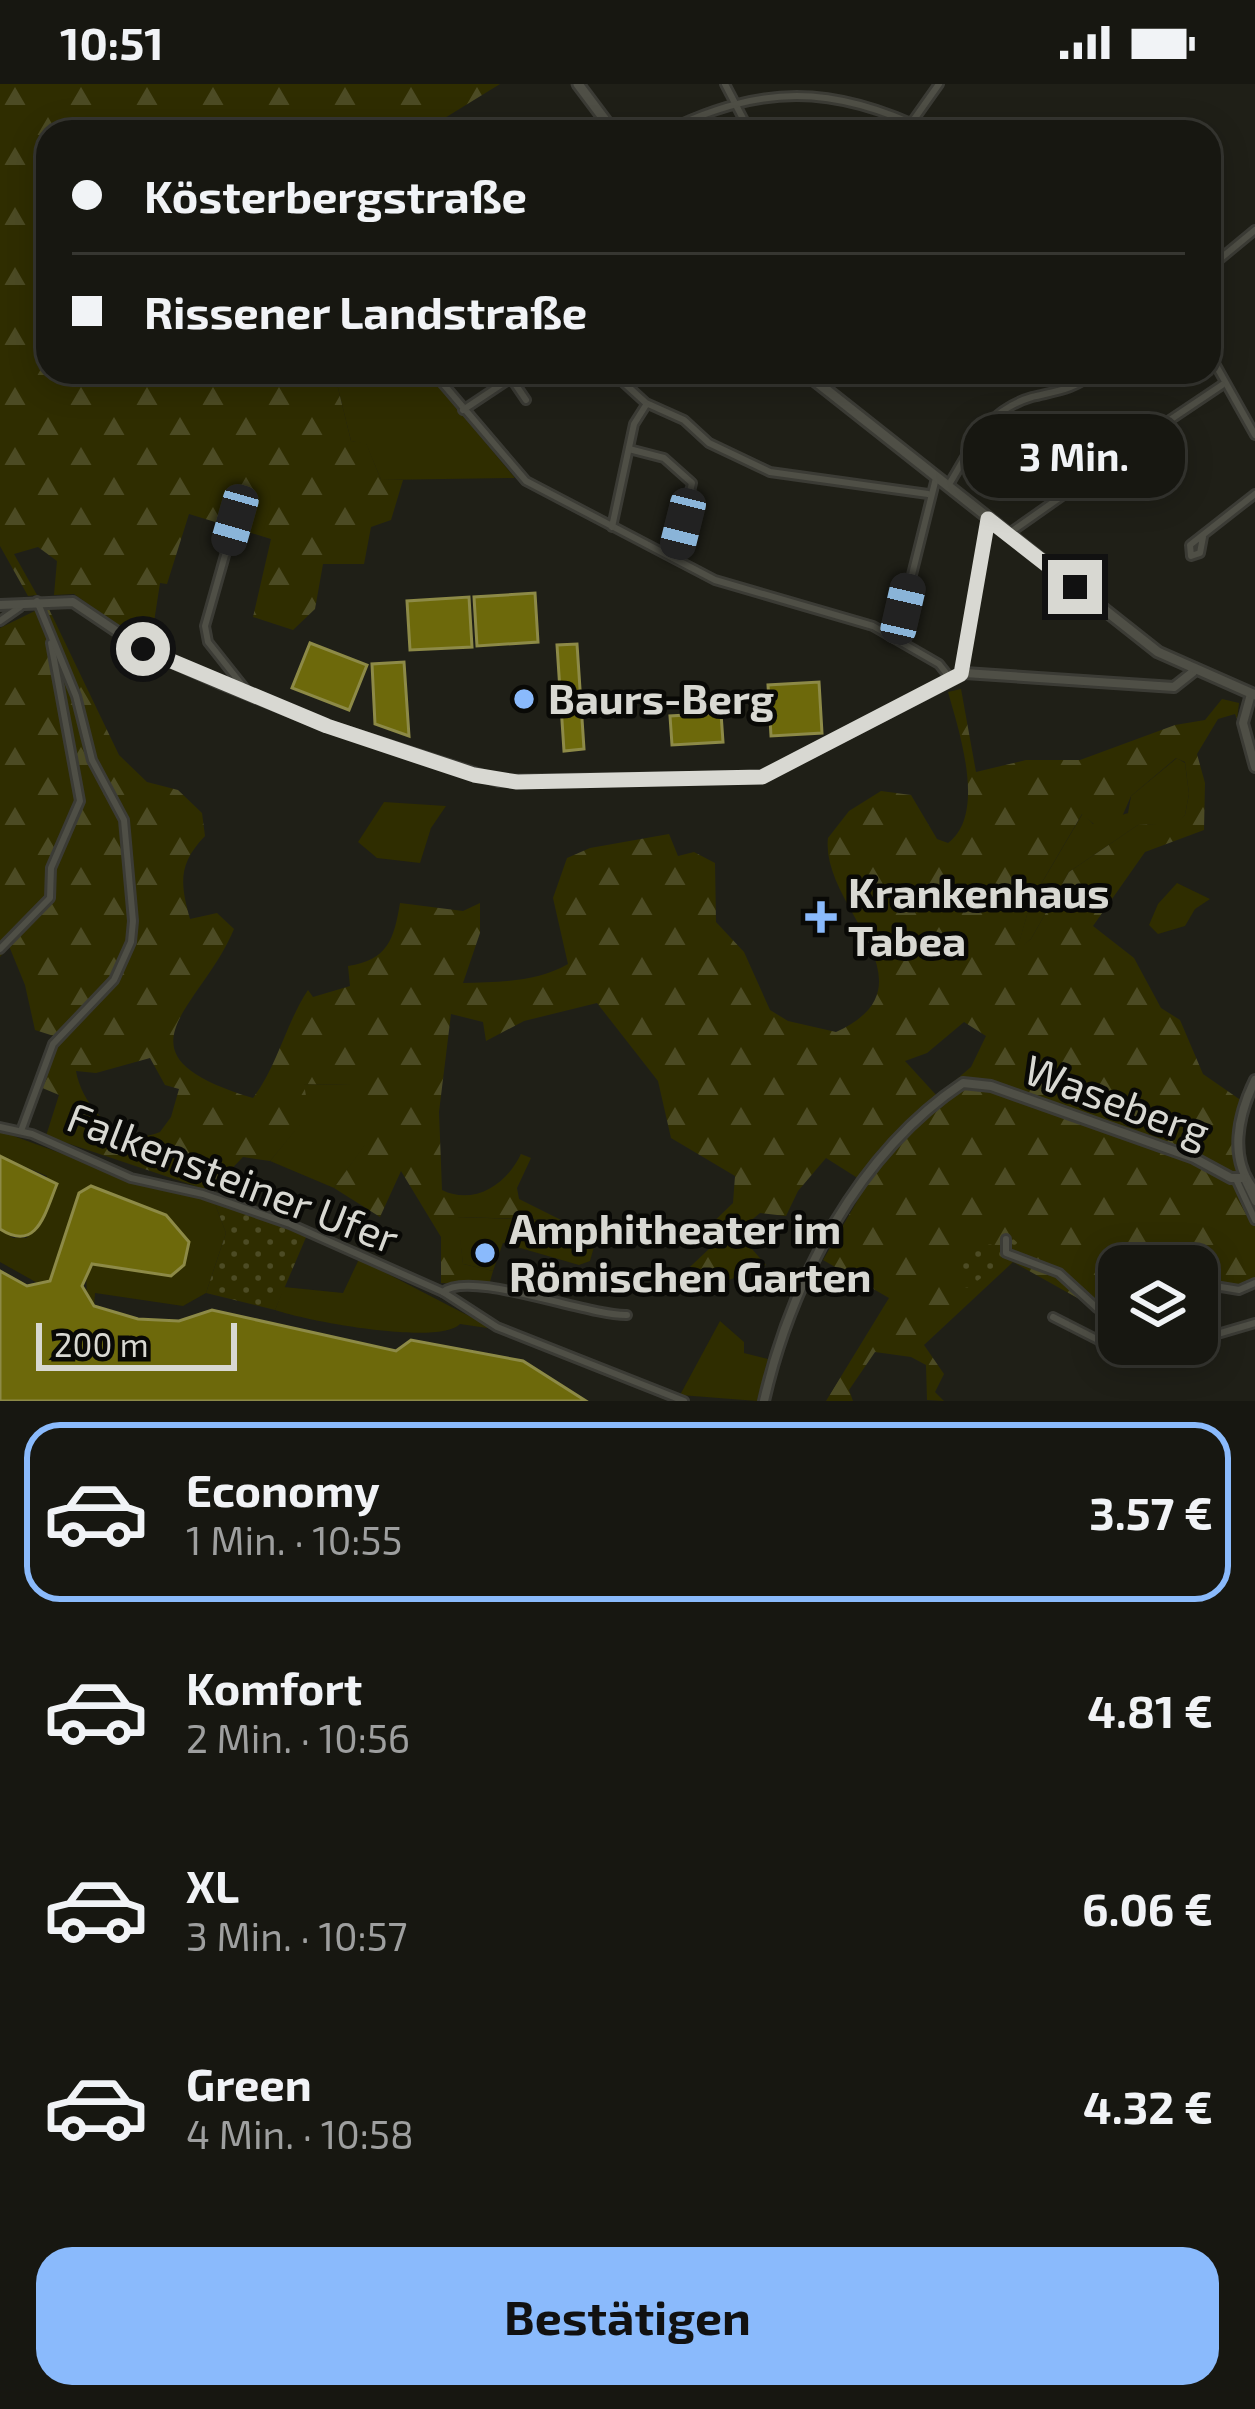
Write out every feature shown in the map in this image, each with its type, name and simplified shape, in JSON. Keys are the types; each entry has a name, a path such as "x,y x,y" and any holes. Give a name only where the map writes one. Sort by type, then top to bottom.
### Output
{"main road":[{"path":"578,84 605,120"},
{"path":"819,384 988,519 1190,670 1253,695"}],"street":[{"path":"725,84 743,120"},
{"path":"913,120 939,84"},
{"path":"687,120 730,97 779,88 830,90 872,101 908,120"},
{"path":"1221,258 1255,230"},
{"path":"443,384 526,481 715,580 849,615 939,664 950,678"},
{"path":"463,410 497,384"},
{"path":"515,384 526,400"},
{"path":"625,384 646,404 684,420 727,454 770,472 928,494"},
{"path":"948,486 970,443 998,413 1076,384"},
{"path":"1166,424 1222,385 1255,435"},
{"path":"612,527 634,424 646,404"},
{"path":"628,449 664,458 692,483 674,560"},
{"path":"896,639 928,494 936,478"},
{"path":"1008,534 1085,482"},
{"path":"1203,537 1255,494"},
{"path":"961,674 988,519"},
{"path":"235,520 205,626 208,642 250,695"},
{"path":"0,621 38,601 74,602 143,649 250,695 486,779 582,782 766,776 961,674 1170,686 1190,670"},
{"path":"0,949 50,898 51,868 80,801 50,640 38,601"},
{"path":"0,605 20,607"},
{"path":"21,1131 52,1044 114,980 133,921 124,820 92,760 76,696 50,640"},
{"path":"1253,695 1243,723 1255,767"},
{"path":"1255,1080 1240,1119 1240,1178 1255,1220"},
{"name":"Waseberg","path":"764,1401 792,1300 871,1171 924,1114 968,1082 1240,1178"},
{"name":"Falkensteiner Ufer","path":"0,1127 21,1131 131,1178 260,1212 443,1292 497,1327 684,1401"},
{"path":"1240,1178 1255,1191"},
{"path":"1240,1178 1255,1202"},
{"path":"1006,1239 1006,1253 1059,1273 1098,1309"},
{"path":"1218,1287 1235,1290 1255,1283"},
{"name":"Falkensteiner Ufer","path":"443,1292 455,1284 627,1315"},
{"path":"1053,1317 1098,1340"},
{"path":"1218,1334 1255,1323"}],"green space":[{"path":"0,84 500,84 442,120 36,120 36,384 337,384 351,441 366,443 381,480 403,480 391,520 371,527 364,564 323,564 315,609 293,630 253,617 271,539 189,514 167,584 160,583 150,648 74,594 54,595 57,561 38,547 14,554 37,595 28,596 0,546"},
{"path":"337,384 437,384 515,478 381,480 366,444 351,441"},
{"path":"47,605 119,755 147,782 178,790 202,813 205,836 184,874 190,919 217,913 234,929 176,1027 174,1046 183,1064 209,1081 253,1098 308,990 313,997 350,986 348,966 372,959 387,946 400,903 463,911 480,903 480,933 463,983 544,974 568,964 553,898 567,858 590,848 669,834 678,856 694,852 715,863 716,922 744,952 770,1010 788,1021 836,1032 865,1013 878,991 878,968 830,864 828,838 849,811 881,791 911,795 937,839 948,843 960,830 966,813 967,771 948,692 961,689 976,772 1026,760 1080,760 1175,725 1205,720 1222,699 1239,703 1237,719 1235,714 1218,719 1197,754 1205,783 1204,830 1145,852 1093,926 1134,958 1161,1008 1180,1020 1203,1074 1242,1101 1236,1149 1238,1175 1255,1205 1255,1289 1236,1295 1218,1291 1218,1245 1098,1245 1098,1310 1013,1262 924,1345 944,1374 935,1392 944,1401 927,1400 926,1365 911,1357 875,1352 849,1390 853,1401 826,1401 889,1298 823,1260 867,1184 826,1158 798,1191 786,1216 760,1213 737,1232 766,1265 687,1297 672,1284 710,1248 702,1233 733,1203 735,1176 671,1138 658,1081 597,1003 524,1021 486,1041 483,1022 451,1014 439,1112 442,1190 466,1195 488,1189 507,1175 521,1154 531,1158 517,1188 519,1199 561,1220 458,1217 463,1264 493,1271 489,1285 441,1283 441,1237 401,1171 380,1217 334,1188 381,1122 352,1085 304,1084 309,1114 270,1161 243,1157 210,1191 46,1136 59,1095 40,1087 60,1038 35,1030 25,985 9,946 0,957 0,628","holes":["1176,758 1185,762 1189,794 1185,815 1176,823 1138,825 1069,872 1031,939 1017,950 1031,901 1082,814 1101,830 1118,826 1131,796","964,1022 986,1036 971,1067 937,1096 905,1061 927,1053","150,1058 165,1085 179,1089 171,1117 160,1132 131,1135 95,1111 76,1071 96,1073"]},
{"path":"1177,758 1185,763 1189,794 1185,815 1176,824 1138,825 1069,872 1031,939 1016,952 1031,901 1083,813 1093,824 1128,813 1131,796"},
{"path":"384,802 446,806 431,828 420,863 377,858 358,842"},
{"path":"1177,883 1210,899 1195,909 1185,926 1158,934 1149,925 1158,904"},
{"path":"303,1084 353,1085 382,1122 334,1188 270,1161 308,1114"},
{"path":"0,1131 148,1185 214,1201 226,1233 206,1293 183,1306 95,1293 94,1306 87,1302 86,1271 166,1215 93,1187 79,1193 50,1281 41,1285 0,1262 0,1229 13,1238 27,1238 47,1176 0,1156"},
{"path":"214,1201 307,1235 275,1310 206,1293 226,1233"},
{"path":"457,1217 603,1222 612,1230 598,1233 590,1261 579,1265 503,1243 493,1271 463,1264"},
{"path":"1010,1236 1021,1246 1013,1262 1005,1260 968,1288 958,1285 959,1257 987,1244 1001,1246"},
{"path":"359,1259 494,1329 460,1324 427,1333 400,1332 275,1310 284,1287 343,1293"},
{"path":"720,1321 744,1342 744,1353 768,1359 757,1401 680,1395"}],"shaded area":[{"path":"535,593 538,642 477,646 474,597"},
{"path":"469,597 472,647 410,650 407,601"},
{"path":"310,643 367,665 349,710 292,688"},
{"path":"577,644 584,749 564,751 557,645"},
{"path":"404,662 409,736 375,724 372,664"},
{"path":"819,682 822,733 771,736 768,685"},
{"path":"721,713 723,742 672,745 670,716"},
{"path":"0,1156 57,1184 38,1226 23,1236 0,1229"},
{"path":"91,1186 166,1215 189,1242 184,1265 171,1276 92,1264 82,1286 94,1306 138,1319 179,1321 212,1310 396,1351 411,1340 523,1361 586,1401 0,1401 0,1271 27,1286 50,1281 79,1193"}],"place":[{"name":"Baurs-Berg","path":"524,699"},
{"name":"Krankenhaus Tabea","path":"821,917"},
{"name":"Amphitheater im Römischen Garten","path":"485,1253"}],"route":[{"path":"143,649 327,726 486,779 562,783 762,777 961,674 988,519 1075,587"}]}
